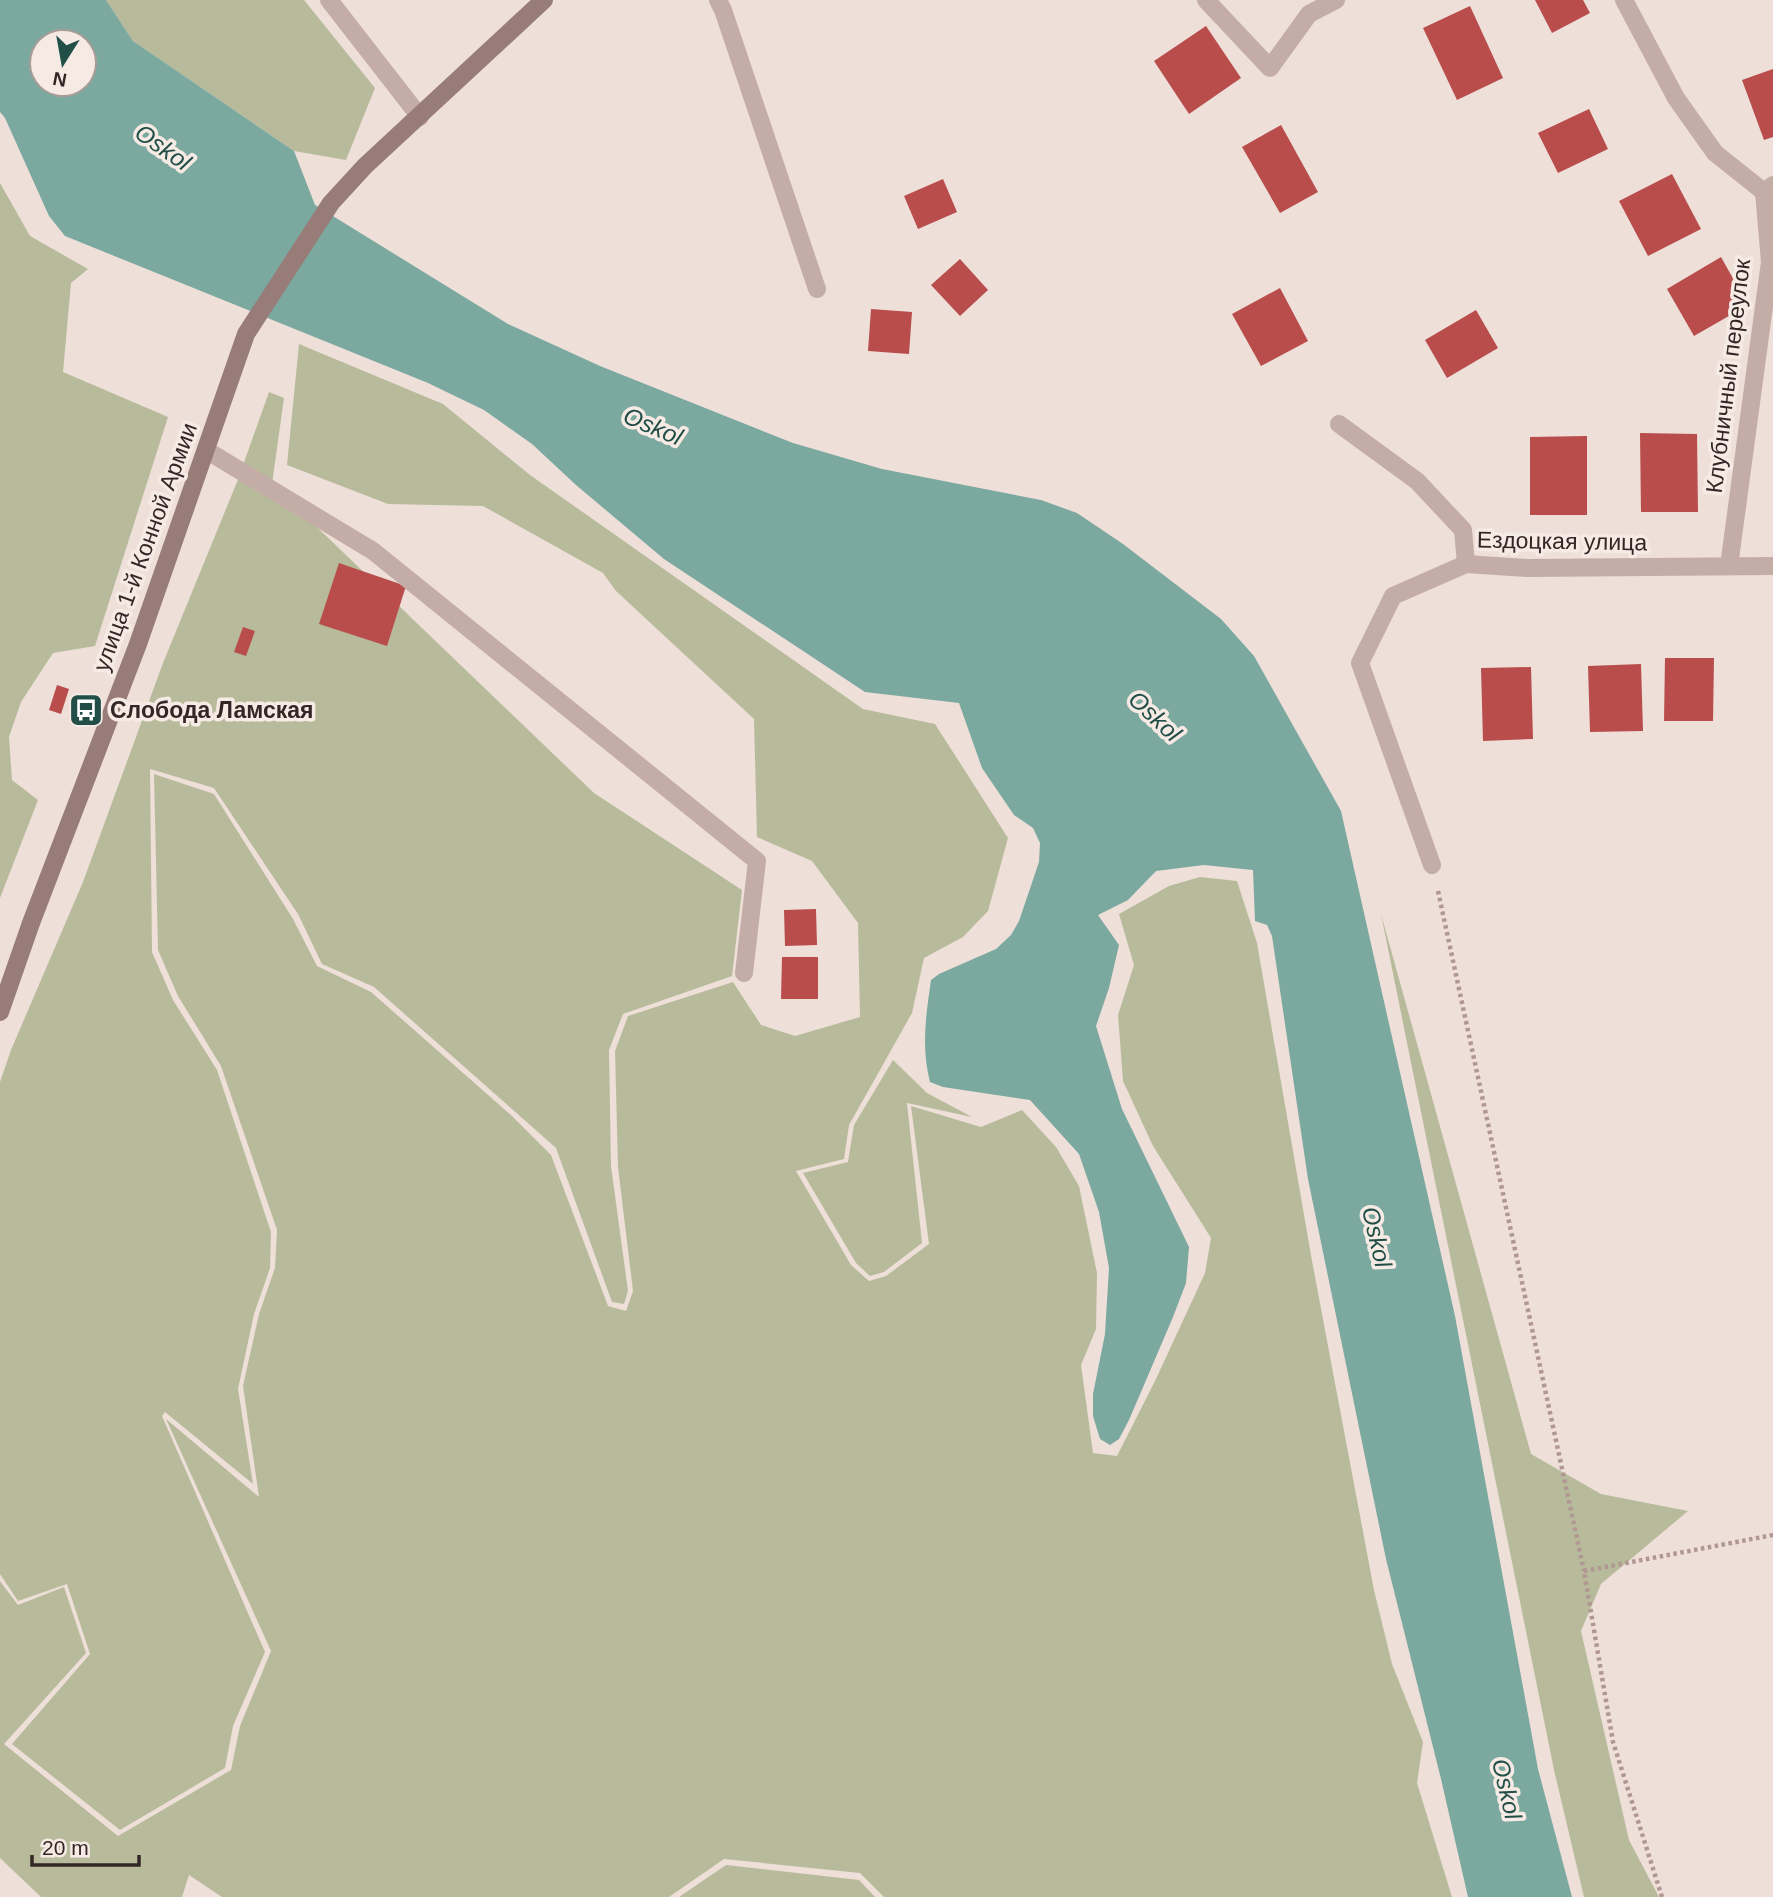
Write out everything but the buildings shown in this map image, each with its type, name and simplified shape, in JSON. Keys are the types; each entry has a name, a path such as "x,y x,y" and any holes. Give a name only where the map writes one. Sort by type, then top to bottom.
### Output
{"main road":[{"name":"улица 1-й Конной Армии","path":"0,1012 138,644 246,334 331,203 365,166 544,0"}],"street":[{"path":"329,0 420,117"},
{"path":"718,0 817,289"},
{"path":"1206,0 1270,68 1309,14 1336,0"},
{"name":"Клубничный переулок","path":"1624,0 1676,98 1715,153 1768,189 1770,262 1729,566"},
{"path":"1339,424 1417,481 1463,530 1466,564"},
{"path":"206,450 373,551 757,860 744,973"},
{"name":"Ездоцкая улица","path":"1432,865 1360,663 1393,596 1466,564 1527,568 1773,566"}],"path":[{"path":"1432,865 1584,1571 1613,1742 1662,1897"},
{"path":"1584,1571 1773,1535"}],"green space":[{"path":"106,0 304,0 375,88 346,160 294,151 133,41"},
{"path":"0,183 30,236 88,269 71,283 63,372 168,417 95,646 53,653 21,702 9,737 12,780 38,800 0,898"},
{"path":"299,344 443,404 530,475 863,709 935,724 1008,838 988,911 963,937 924,958 912,1013 849,1125 844,1159 796,1171 851,1265 869,1281 886,1276 929,1244 911,1106 981,1127 1022,1110 1056,1147 1079,1186 1097,1273 1096,1329 1081,1365 1093,1453 1117,1456 1205,1273 1211,1238 1153,1146 1123,1081 1118,1015 1134,965 1119,914 1169,886 1200,877 1237,881 1257,943 1312,1261 1374,1590 1392,1664 1423,1742 1417,1783 1452,1897 884,1897 860,1873 724,1859 669,1897 222,1897 189,1875 182,1897 41,1897 0,1858 0,1581 18,1605 64,1587 86,1653 4,1744 118,1836 231,1770 240,1726 271,1651 166,1419 259,1497 243,1386 259,1314 275,1268 277,1230 221,1066 178,996 158,950 154,774 214,794 293,919 317,966 371,992 512,1116 551,1155 608,1306 626,1311 633,1291 618,1167 615,1051 628,1016 733,982 761,1025 795,1036 860,1017 858,923 812,861 757,837 754,719 616,591 603,573 483,506 388,504 287,465"},
{"path":"269,392 284,398 272,484 594,793 742,890 732,976 623,1014 609,1050 611,1166 628,1291 624,1304 612,1302 556,1148 374,987 322,964 298,914 214,788 150,769 152,952 173,1000 217,1070 271,1232 270,1268 254,1314 238,1389 253,1484 165,1412 162,1416 265,1652 233,1726 225,1768 120,1830 12,1744 90,1654 67,1584 18,1601 0,1574 0,1082 11,1050 83,882 163,663 237,482"},
{"path":"1381,914 1531,1454 1601,1494 1688,1511 1601,1584 1581,1631 1629,1840 1659,1897 1584,1897 1554,1770"},
{"path":"893,1060 927,1093 972,1117 907,1103 922,1243 884,1272 870,1276 856,1263 803,1173 848,1162 854,1125"},
{"path":"726,1865 859,1880 875,1897 679,1897"}],"water":[{"name":"Oskol","path":"0,0 106,0 133,41 294,151 315,205 508,324 600,366 793,443 882,469 1041,500 1077,513 1123,544 1221,619 1254,656 1341,811 1455,1316 1538,1769 1572,1897 1468,1897 1386,1559 1308,1179 1272,936 1267,925 1255,921 1253,870 1204,865 1156,871 1128,900 1098,915 1119,945 1109,988 1096,1026 1122,1109 1189,1247 1186,1283 1173,1317 1129,1420 1119,1439 1110,1445 1100,1439 1093,1416 1093,1394 1105,1334 1109,1268 1099,1212 1079,1154 1030,1100 943,1087 930,1082 927,1069 925,1031 931,980 996,949 1011,935 1019,921 1039,862 1040,843 1033,828 1014,815 982,768 959,703 865,692 664,559 532,444 484,410 428,383 65,236 49,216 0,112"}],"place":[{"name":"Слобода Ламская","path":"86,710"}]}
